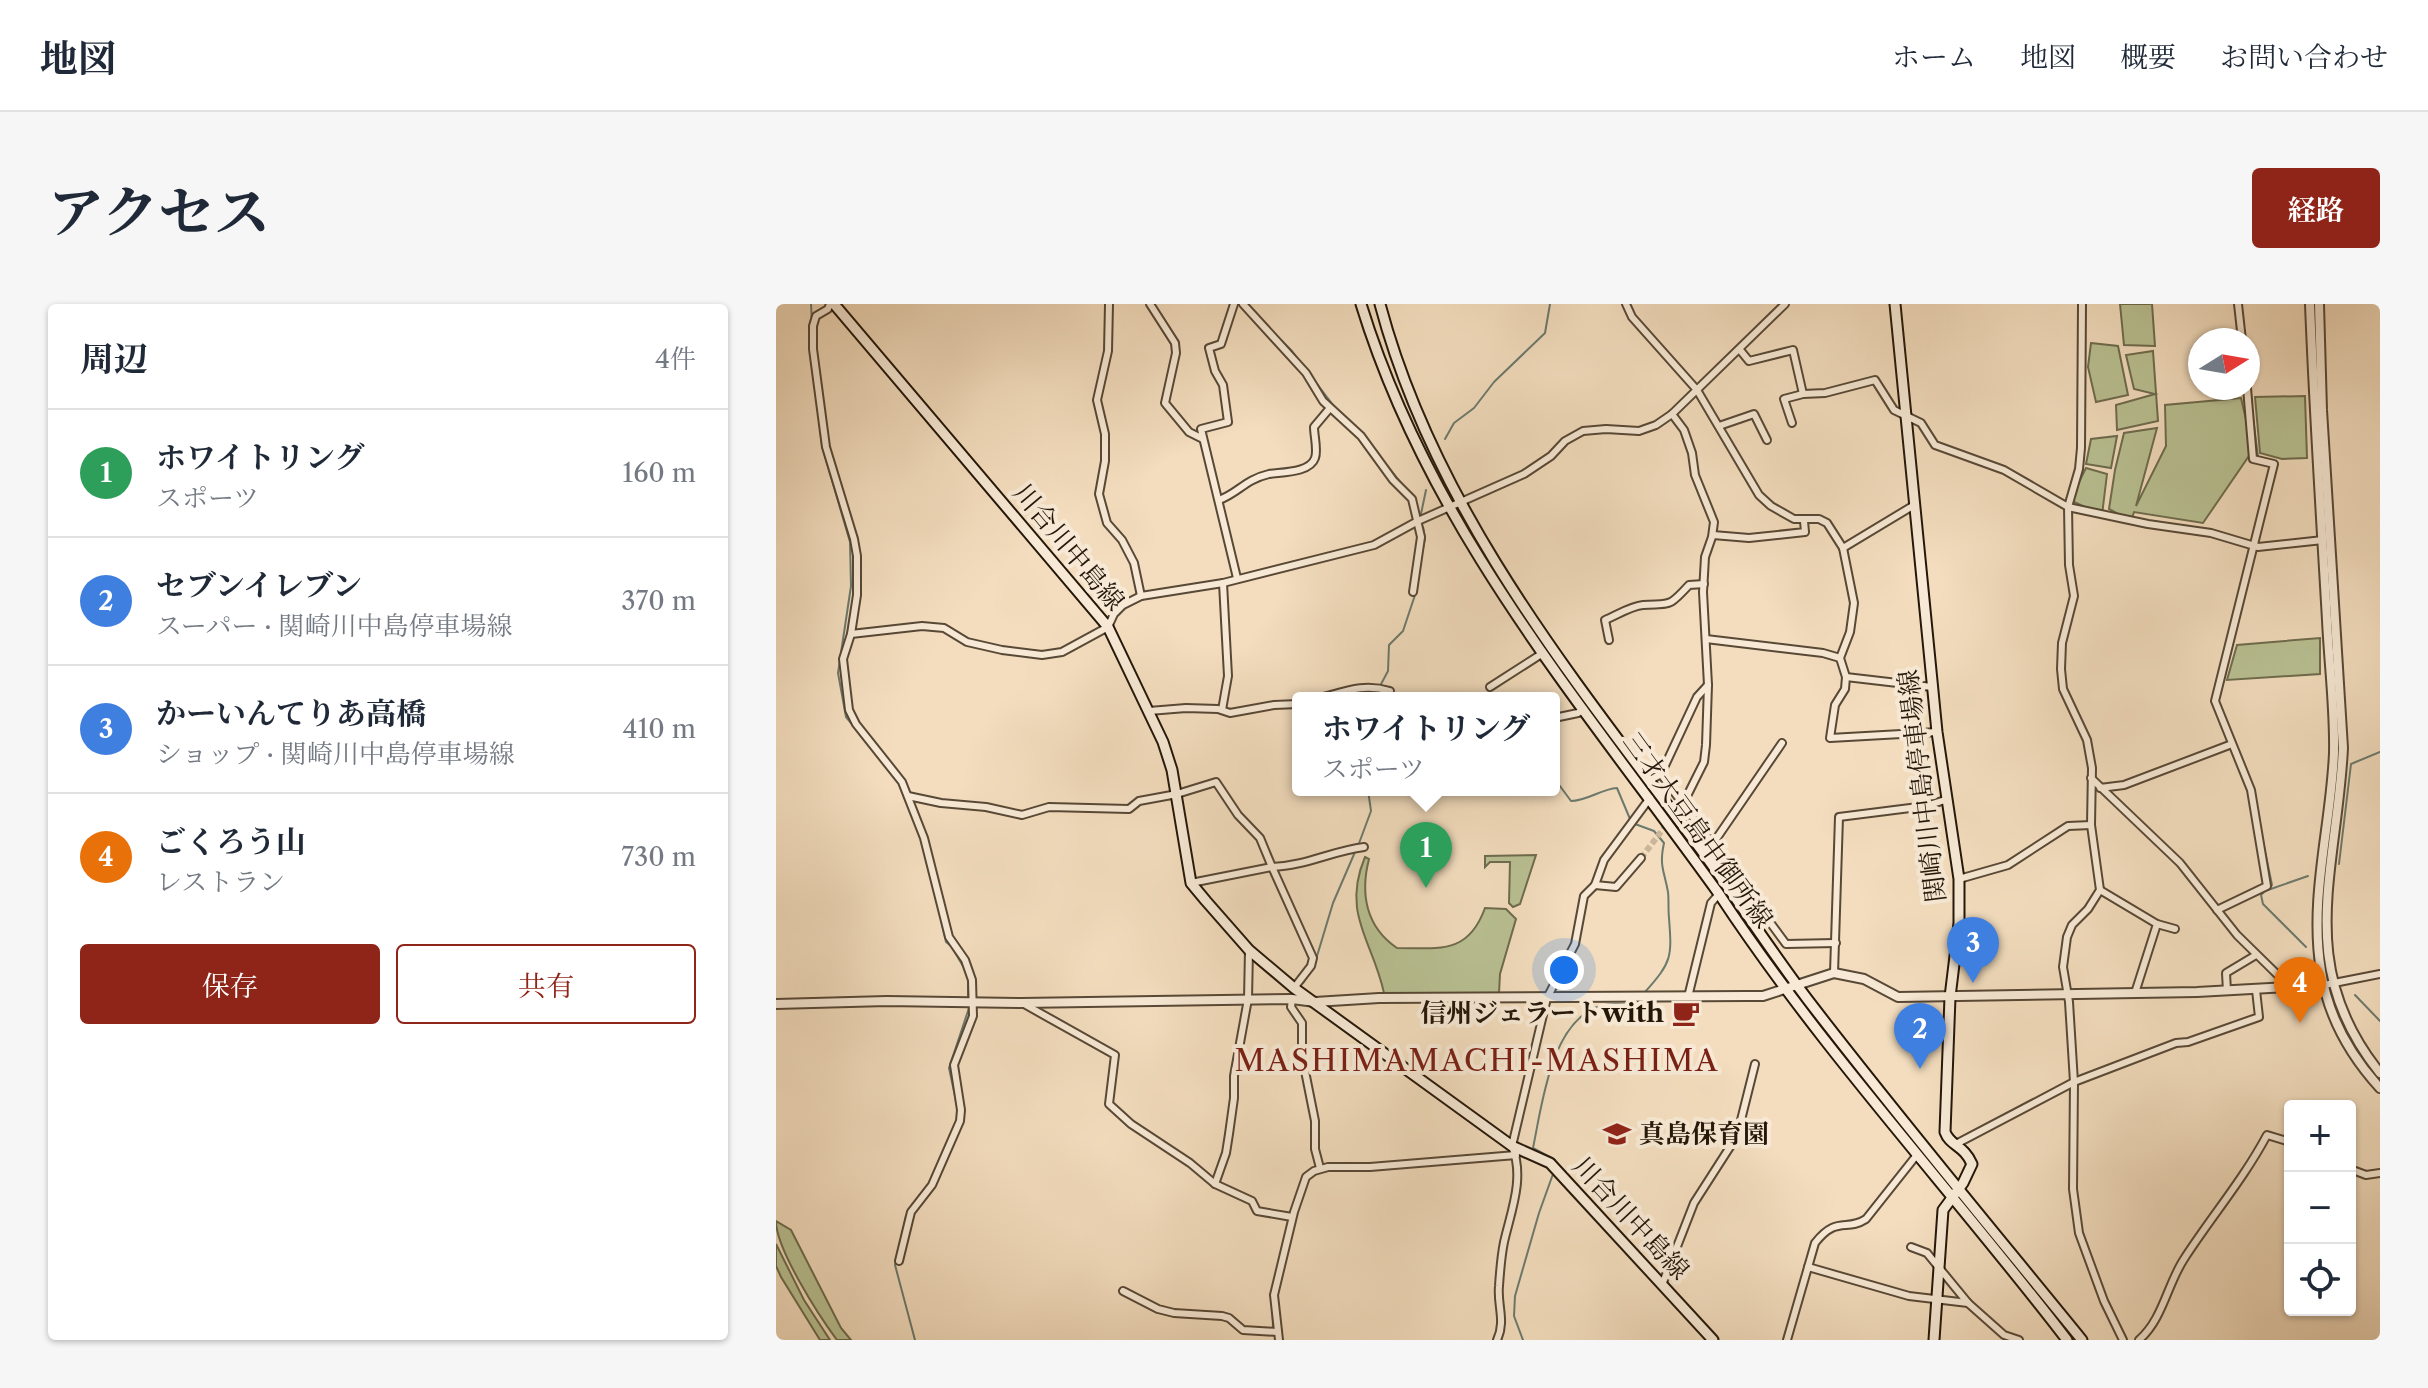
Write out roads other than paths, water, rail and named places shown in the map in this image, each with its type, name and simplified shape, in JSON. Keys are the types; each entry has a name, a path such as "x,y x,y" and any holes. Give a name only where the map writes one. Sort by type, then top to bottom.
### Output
{"main road":[{"name":"川合川中島線","path":"832,304 1108,627 1149,711 1172,770 1191,883 1249,950 1294,988 1514,1150 1550,1163 1713,1340"},
{"name":"三才大豆島中御所線","path":"1361,304 1379,358 1420,455 1545,636 1797,985 2082,1340"},
{"name":"三才大豆島中御所線","path":"1380,304 1406,390 1454,505 1501,595 1786,989 1916,1156 2067,1340"},
{"name":"関崎川中島停車場線","path":"1895,304 1937,732 1959,879 1959,923 1950,997 1945,1132 1948,1138 1967,1151 1972,1164 1943,1210 1934,1340"}],"street":[{"path":"832,304 816,316 813,349 826,447 857,556 857,595 851,634 843,659 849,710 856,724 902,782 908,796 924,838 949,937 965,960 972,980 974,1002 973,1016 954,1065 960,1121 932,1185 911,1212 899,1261"},
{"path":"1109,304 1108,351 1097,400 1105,434 1105,461 1099,494 1107,523 1122,540 1134,563 1141,596"},
{"path":"1150,304 1175,343 1176,353 1165,403 1189,432 1203,439"},
{"path":"1234,304 1221,344 1209,348 1215,371 1223,385 1228,422 1201,429 1237,578"},
{"path":"1243,304 1306,373 1330,408 1361,436 1412,499 1421,537 1413,592"},
{"path":"1626,304 1637,323 1697,390 1759,495 1794,519 1819,519 1827,523 1843,548 1854,603 1850,632 1840,658 1846,677 1845,689 1832,715 1830,738 1937,732"},
{"path":"851,634 909,626 944,628 967,642 1042,655 1071,649 1108,627 1123,605 1141,596 1223,583 1374,545 1418,521 1524,474 1551,456 1565,441 1583,431 1639,431 1656,425 1672,414 1785,304"},
{"path":"2082,304 2081,448 2079,469 2068,507 2069,565 2074,596 2062,643 2061,669 2063,689 2087,740 2092,768 2091,825 2100,890 2088,909 2072,925 2063,967 2068,994 2074,1082 2073,1189 2079,1233 2104,1301 2123,1340"},
{"path":"2238,304 2241,328"},
{"path":"2310,304 2334,753 2318,896 2317,937 2328,984 2351,1029 2380,1073"},
{"path":"2319,304 2321,396 2343,748 2326,931 2329,1007 2346,1045 2380,1088"},
{"path":"1740,350 1749,361 1793,350 1803,394"},
{"path":"1792,423 1784,399 1825,393 1875,380 1894,410 1921,423 1935,445 2004,470 2068,507 2148,524 2211,533 2256,547 2323,540"},
{"path":"2217,910 2267,886 2251,790 2215,701 2256,547 2274,464 2253,459 2248,400"},
{"path":"1219,500 1229,496 1246,481 1304,468 1314,462 1314,427 1330,408"},
{"path":"1672,414 1684,430 1695,475 1714,522 1705,557 1708,685 1704,762 1684,802"},
{"path":"1719,426 1754,414 1767,440"},
{"path":"1843,548 1916,504"},
{"path":"1713,535 1749,538 1805,532 1804,521"},
{"path":"1222,710 1228,676 1223,583"},
{"path":"1609,640 1605,620 1640,605 1662,607 1675,600 1689,585 1704,584"},
{"path":"1706,639 1823,653 1840,658"},
{"path":"1490,687 1543,653"},
{"path":"1846,677 1932,687"},
{"path":"1650,780 1661,774 1697,697 1708,685"},
{"path":"1352,692 1379,687 1390,691"},
{"path":"1149,711 1186,708 1230,713 1292,704"},
{"path":"1560,717 1584,709"},
{"path":"1703,853 1712,845 1782,743"},
{"path":"2100,788 2124,785 2232,744"},
{"path":"1661,774 1786,944 1836,943"},
{"path":"2091,778 2180,863 2256,955 2290,987"},
{"path":"908,796 1022,815 1049,807 1129,809 1139,801 1216,782 1238,815 1260,838 1313,958 1311,966 1294,988"},
{"path":"1497,1340 1501,1331 1502,1310 1498,1292 1500,1265 1518,1179 1514,1150 1547,998 1575,944 1584,896 1595,885 1604,860 1650,798"},
{"path":"1834,973 1839,817 1926,806 1945,800"},
{"path":"1959,879 2008,865 2068,826 2091,825"},
{"path":"1191,883 1318,860 1327,854 1360,847"},
{"path":"1595,885 1616,887 1641,858"},
{"path":"2100,890 2157,924 2175,929"},
{"path":"1688,997 1711,903 1719,894"},
{"path":"2135,993 2157,924"},
{"path":"1215,1184 1226,1153 1234,1098 1234,1076 1248,999 1249,950"},
{"path":"2227,991 2226,973 2256,955"},
{"path":"776,1004 1763,996 1826,973 1864,979 1898,997 1950,997 2256,990 2328,984 2380,974"},
{"path":"1956,1144 2074,1082 2176,1043 2188,1042 2259,1017 2256,990"},
{"path":"1292,999 1291,1007 1302,1023 1302,1056 1315,1121 1315,1149 1320,1168"},
{"path":"1021,1003 1115,1055 1109,1104 1131,1124 1190,1163 1215,1184 1252,1201 1257,1211 1292,1217"},
{"path":"1662,1285 1694,1203 1737,1136 1755,1064"},
{"path":"2142,1339 2165,1301 2182,1261 2249,1170 2267,1135 2284,1140"},
{"path":"1123,1291 1174,1313 1207,1313 1229,1318 1243,1330 1278,1336 1274,1295 1292,1217 1306,1177 1320,1168 1514,1150"},
{"path":"1787,1340 1815,1243 1837,1224 1860,1223 1866,1219 1916,1156"},
{"path":"2356,1171 2366,1175 2380,1173"},
{"path":"1911,1247 1927,1253 1968,1303 2004,1335 2019,1340"},
{"path":"1808,1267 1909,1296 1968,1303"}],"waterway":[{"path":"811,304 812,323"},
{"path":"1445,439 1454,423 1474,408 1494,382 1545,333 1550,304"},
{"path":"1267,326 1292,351 1345,418"},
{"path":"813,369 822,446 850,542 851,586 838,673 846,717 861,735"},
{"path":"2251,400 2258,457 2277,463"},
{"path":"1376,452 1405,488"},
{"path":"2253,561 2275,474"},
{"path":"1421,514 1426,490"},
{"path":"1420,561 1425,539 1423,527"},
{"path":"1380,686 1388,671 1389,645 1403,631 1415,595"},
{"path":"2231,650 2240,613"},
{"path":"2339,864 2351,764 2380,752"},
{"path":"1560,786 1571,801 1617,788 1630,819"},
{"path":"2253,788 2257,809"},
{"path":"1358,846 1371,811 1369,796"},
{"path":"1635,824 1654,831 1664,843 1662,863 1668,895 1670,951 1661,973 1645,992"},
{"path":"2260,827 2272,885 2269,889"},
{"path":"1314,966 1333,903 1355,852"},
{"path":"2306,947 2263,904 2261,895 2308,876"},
{"path":"937,901 946,942 966,971"},
{"path":"1303,983 1311,971"},
{"path":"968,977 968,998"},
{"path":"2355,995 2380,1021"},
{"path":"1555,1160 1533,1148 1545,1088 1560,1046 1570,1028 1583,1015 1604,1005 1631,1005"},
{"path":"958,1110 949,1068 969,1008"},
{"path":"1304,1022 1305,1047"},
{"path":"1318,1136 1319,1154"},
{"path":"1523,1340 1514,1316 1515,1296 1553,1174"},
{"path":"915,1340 895,1265 906,1216 918,1199"},
{"path":"1272,1295 1273,1328"}],"tunnel":[{"path":"1641,858 1667,824"}],"place":[{"name":"ホワイトリング","path":"1426,888"},
{"name":"かーいんてりあ高橋","path":"1973,983"},
{"name":"信州ジェラートwith","path":"1686,1013"},
{"name":"ごくろう山","path":"2300,1023"},
{"name":"セブンイレブン","path":"1920,1069"},
{"name":"真島保育園","path":"1617,1134"}],"district":[{"name":"MASHIMAMACHI-MASHIMA","path":"1477,1061"}]}
